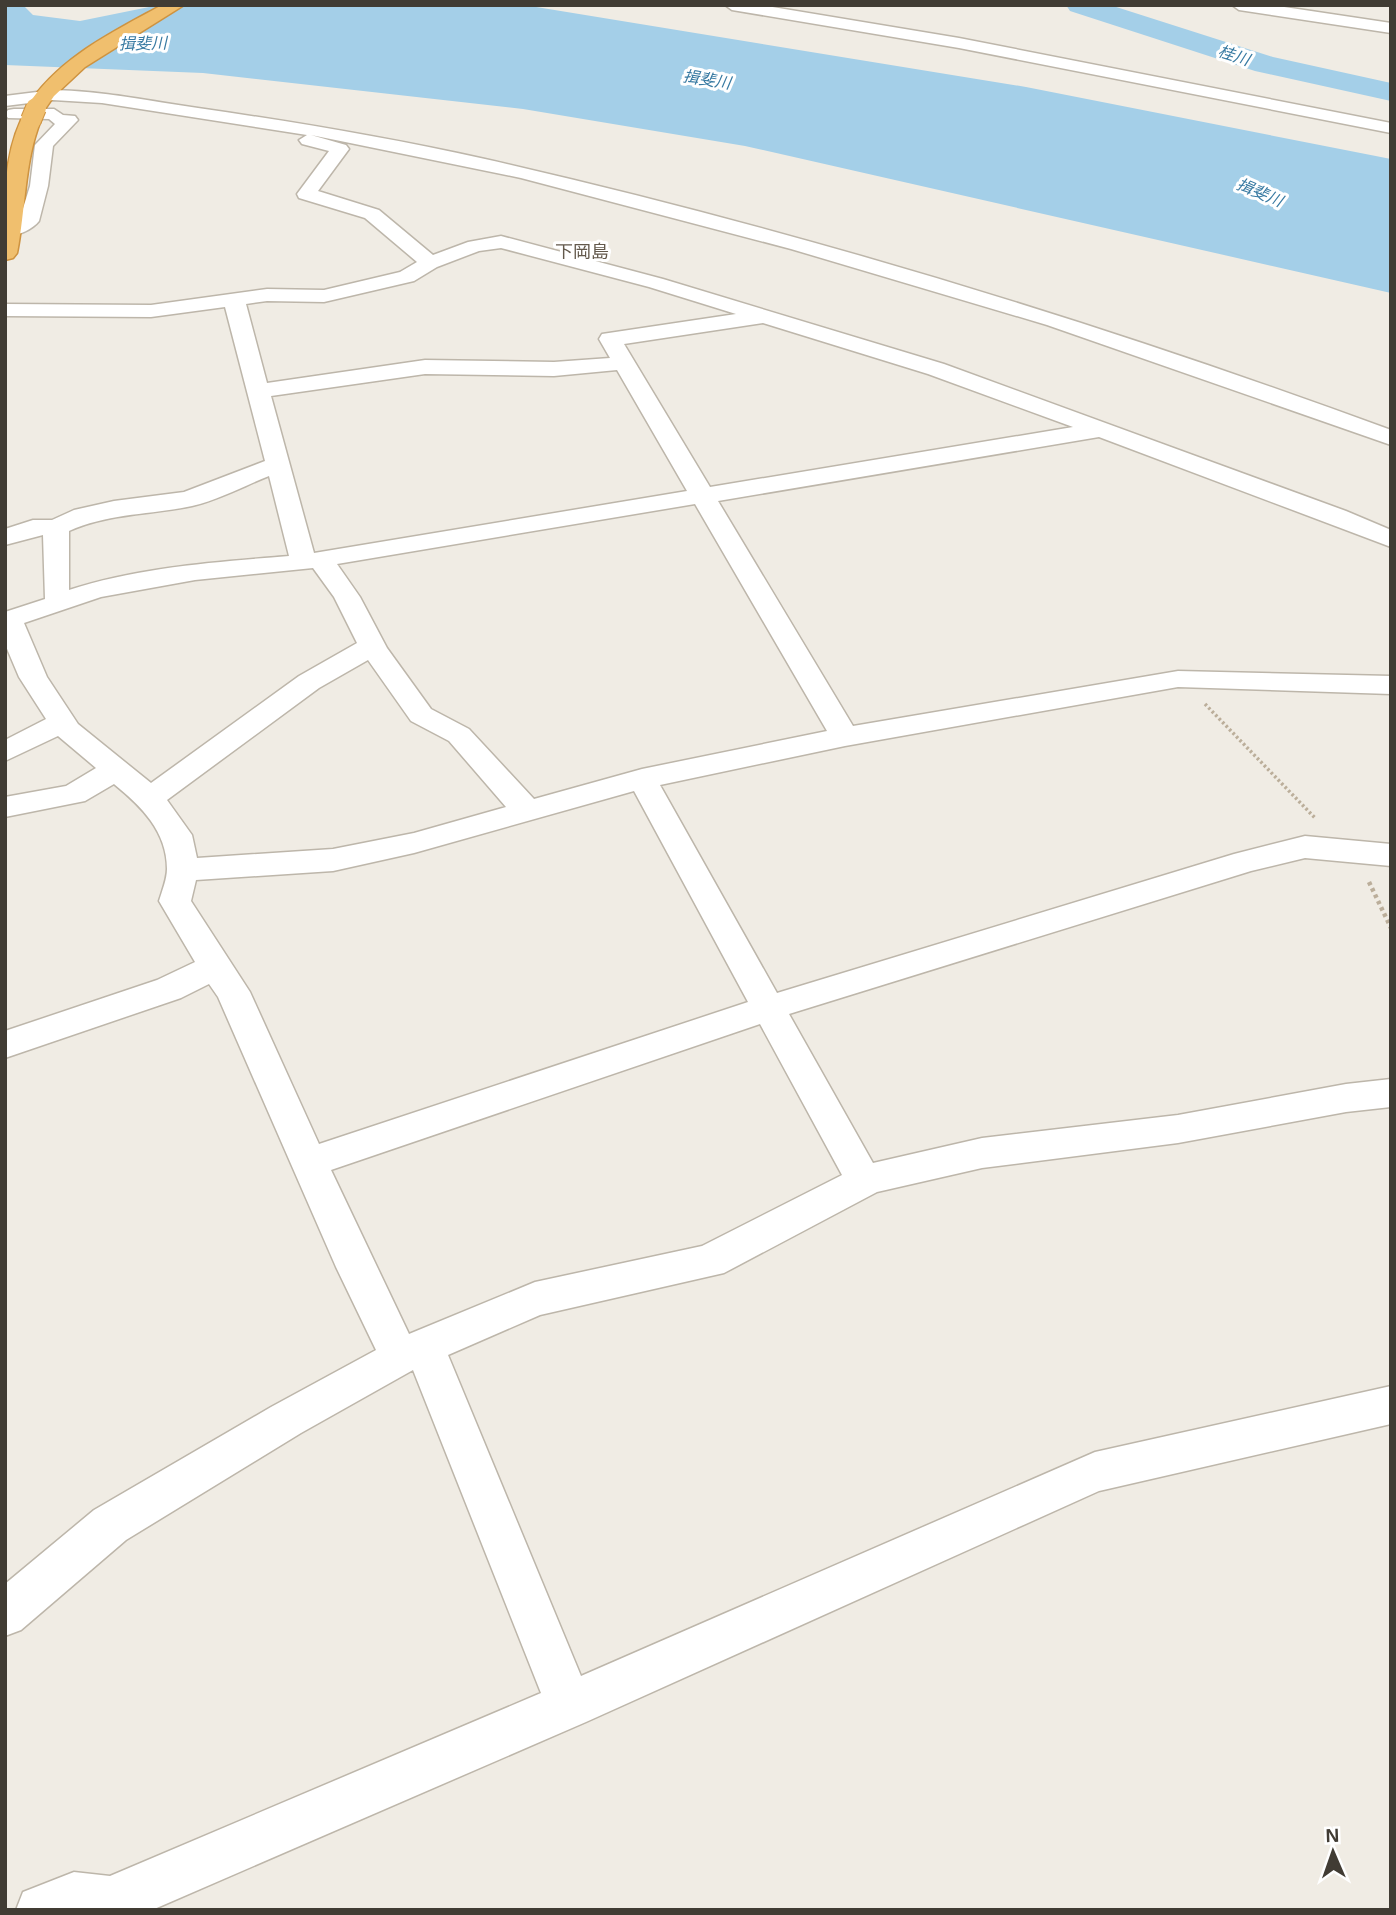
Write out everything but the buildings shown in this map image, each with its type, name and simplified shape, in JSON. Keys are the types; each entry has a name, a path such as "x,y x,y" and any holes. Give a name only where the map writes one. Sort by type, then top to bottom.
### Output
{"highway":[{"path":"5,253 23,136 36,108 58,82 86,57 175,5"}],"street":[{"path":"732,5 959,43 1391,128"},
{"path":"1239,5 1267,7 1391,29"},
{"path":"5,101 36,108 65,94 303,127 437,152 776,238 961,291 1208,371 1391,438"},
{"path":"196,112 340,149 306,194 372,214 430,263"},
{"path":"5,117 14,114 54,114 58,120 69,120 44,145 39,186 29,221 10,218"},
{"path":"5,310 151,311 267,295 324,296 407,277 430,263 475,246 502,242 656,284 936,369 1337,516 1391,539"},
{"path":"234,300 260,391 276,465 312,561 347,597 373,646 421,715 459,736 527,811"},
{"path":"765,317 610,339 845,737"},
{"path":"260,391 425,367 554,369 623,363"},
{"path":"569,1705 412,1352 355,1267 311,1162 233,992 175,901 183,870 177,835 150,798 68,730 18,676 7,620 96,590 195,572 312,561 1099,430"},
{"path":"5,537 33,528 57,527 83,516 114,508 189,499 276,465"},
{"path":"57,527 56,596 60,602"},
{"path":"150,798 309,682 373,646"},
{"path":"183,870 333,860 414,843 642,779 845,737 1178,680 1391,685"},
{"path":"5,752 62,722"},
{"path":"5,807 74,794 115,770"},
{"path":"642,779 864,1181"},
{"path":"311,1162 769,1008 1245,862 1306,847 1391,855"},
{"path":"5,1045 169,989 215,967"},
{"path":"5,1614 110,1525 286,1420 412,1352 535,1299 710,1261 864,1181 982,1153 1178,1129 1346,1098 1391,1093"},
{"path":"41,1910 74,1897 110,1902 569,1705 1095,1472 1391,1405"}],"path":[{"path":"1178,680 1347,851 1364,873 1391,928"}],"water":[{"name":"揖斐川","path":"5,5 23,5 33,15 80,21 159,5 524,5 1026,87 1391,159 1391,293 745,146 523,109 203,73 5,65"}],"waterway":[{"name":"桂川","path":"1080,5 1266,65 1391,92"}],"district":[{"name":"下岡島","path":"582,252"}]}
